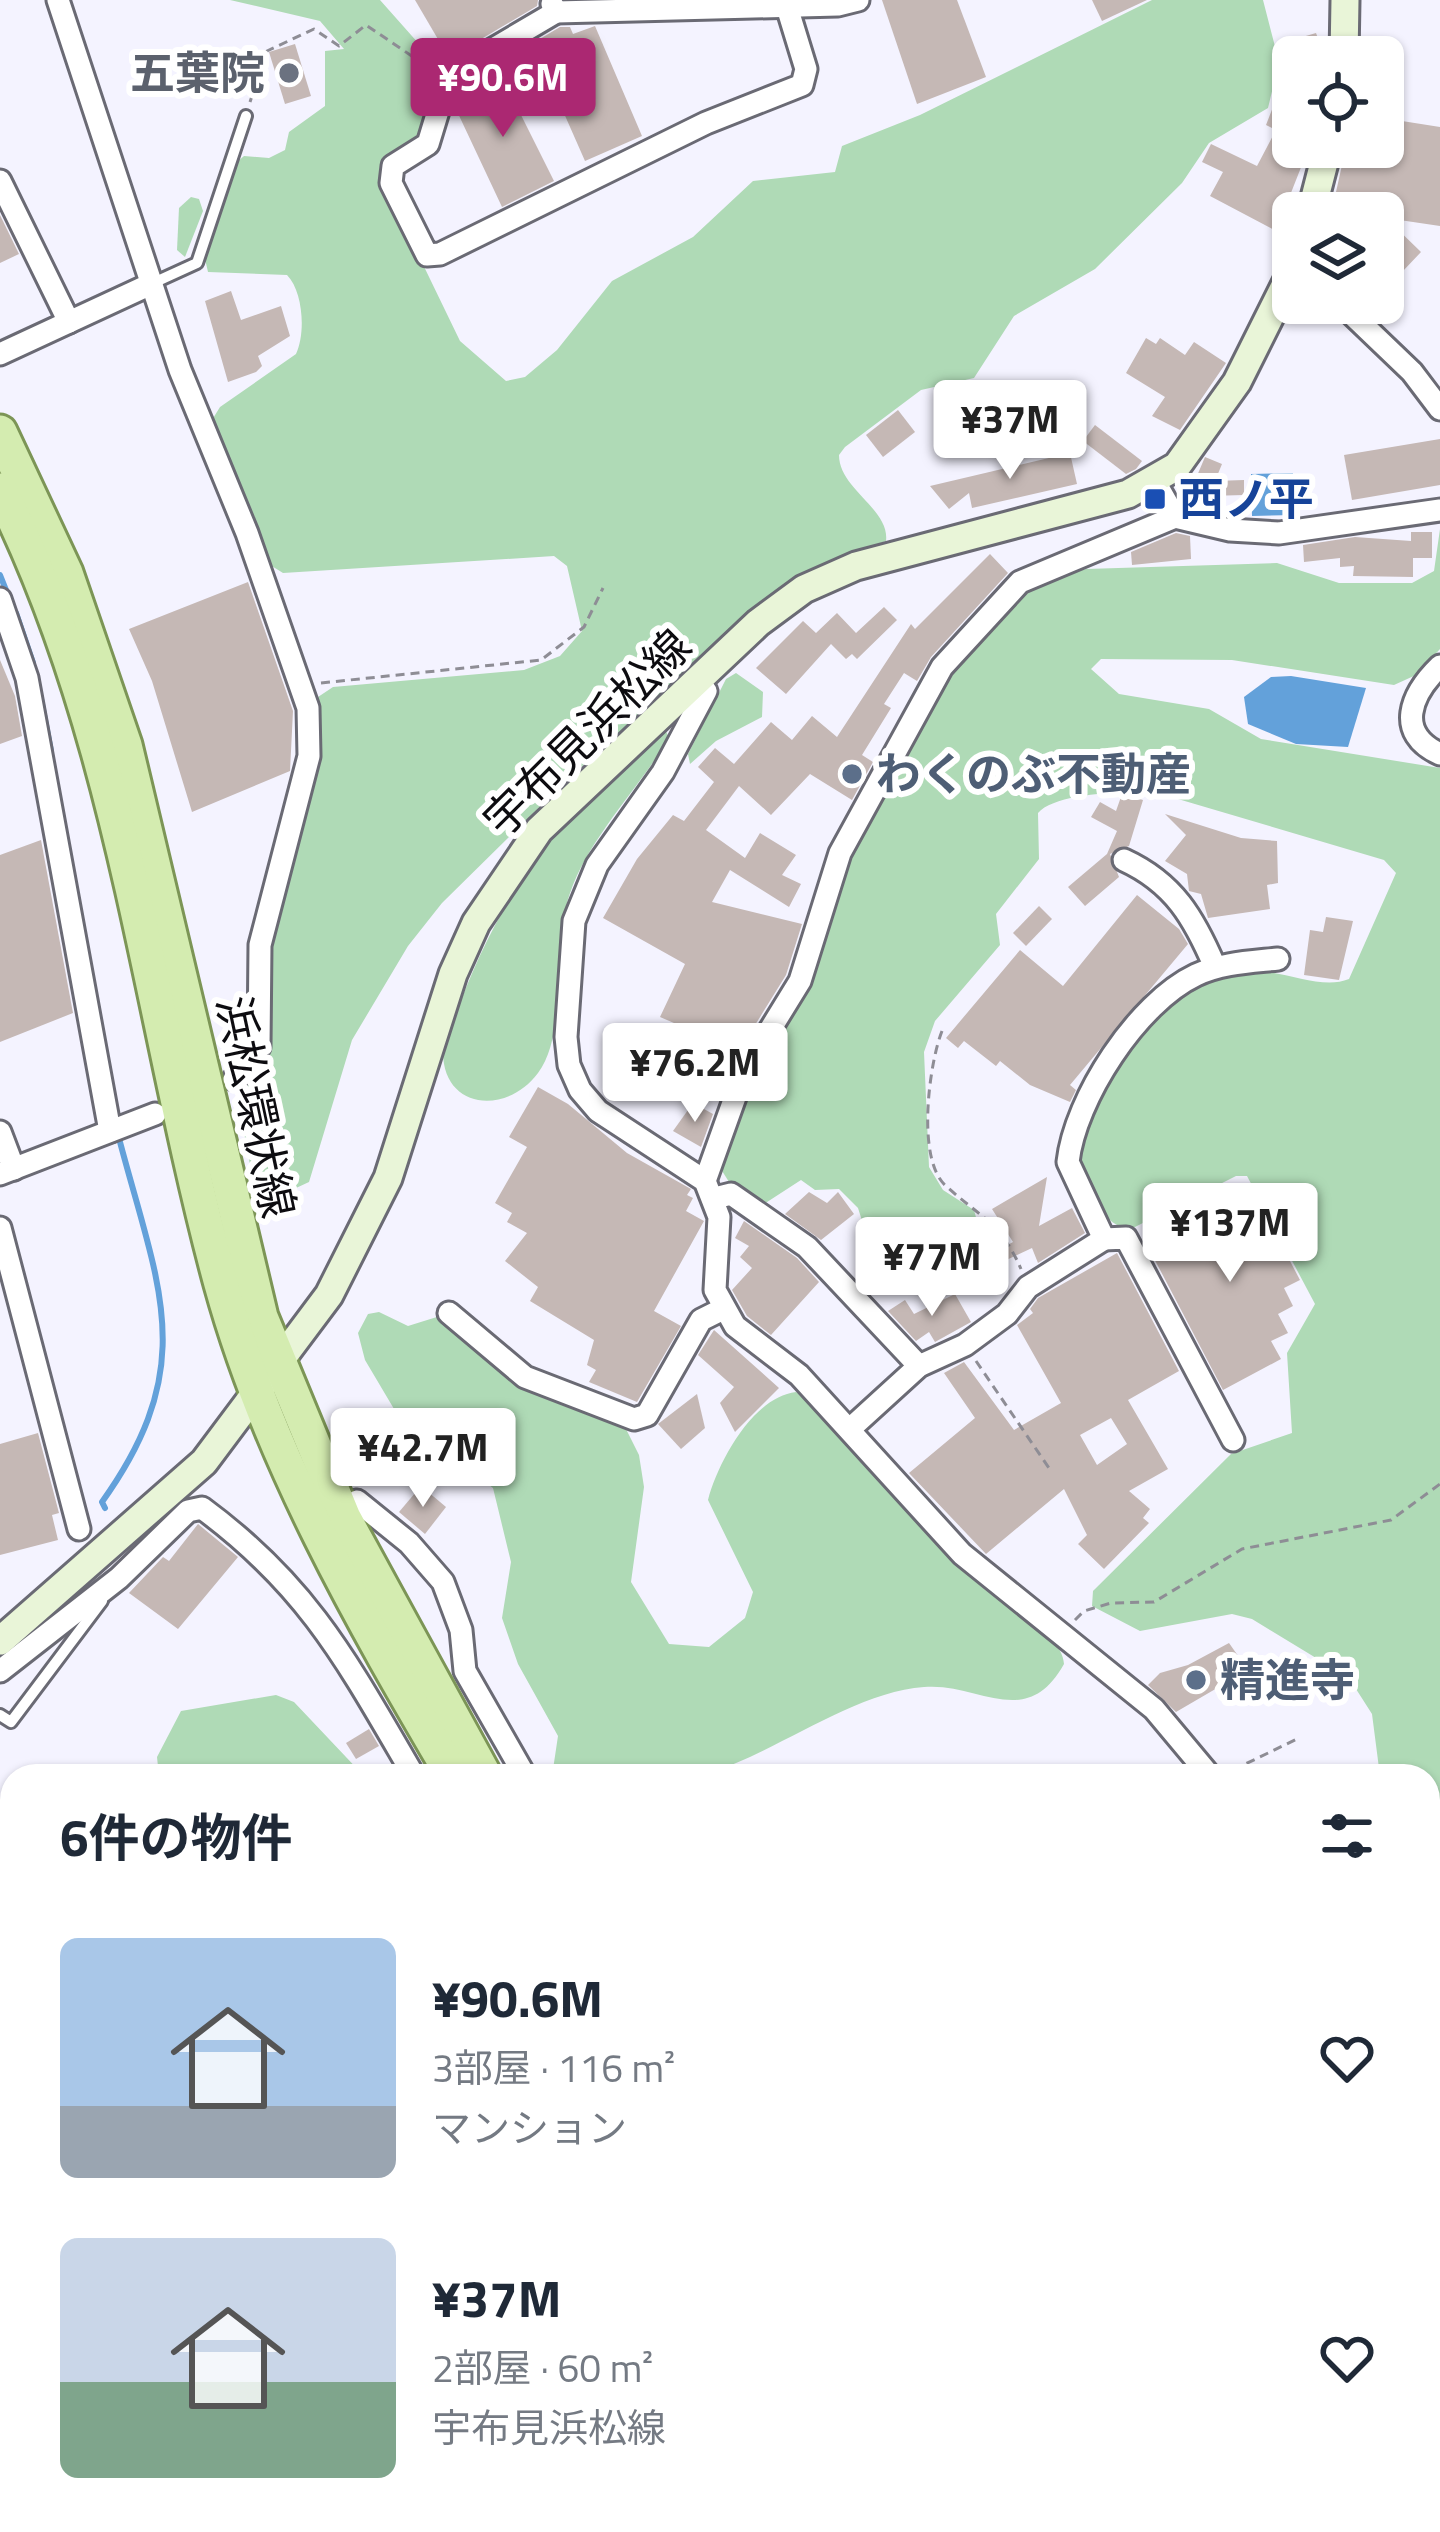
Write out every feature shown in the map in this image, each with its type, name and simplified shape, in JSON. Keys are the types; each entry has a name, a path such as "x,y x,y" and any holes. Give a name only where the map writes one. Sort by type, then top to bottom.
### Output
{"main road":[{"path":"1344,36 1345,0"},
{"name":"宇布見浜松線","path":"0,1641 170,1496 259,1392 328,1294 370,1218 403,1138 453,974 505,874 578,789 780,605 830,576 1127,494 1155,482 1177,466 1216,417 1272,310"},
{"name":"浜松環状線","path":"0,432 58,552 112,701 191,1013 239,1244 279,1364 344,1518 478,1764"},
{"name":"浜松環状線","path":"0,490 58,625 94,730 213,1250 259,1392 335,1563 436,1687 451,1764"}],"street":[{"path":"58,0 151,284 302,685 309,755 260,945 259,1046 245,1072 234,1079"},
{"path":"787,7 806,69 802,85 706,123 440,254 427,255 391,183 393,166 428,145 449,75 553,6 787,7 858,0"},
{"path":"0,181 69,322"},
{"path":"0,354 151,284"},
{"path":"1362,324 1412,372 1440,409"},
{"path":"1155,482 1175,517"},
{"path":"1200,1764 1154,1708 962,1554 799,1375 722,1310 715,1290 719,1217 710,1189 744,1072 800,981 840,854 942,668 1020,582 1175,517 1267,533 1440,510"},
{"path":"0,599 28,678 110,1131"},
{"path":"1440,666 1412,703 1409,716 1419,741 1440,754"},
{"path":"696,680 706,691 685,735 583,892 568,950 569,1065 598,1111 710,1189 731,1194 807,1247 919,1366"},
{"path":"1124,860 1170,888 1194,921 1215,967"},
{"path":"1104,1239 1068,1162 1096,1082 1171,991 1215,967 1278,958"},
{"path":"0,1132 7,1172 154,1114"},
{"path":"0,1228 79,1529"},
{"path":"850,1429 919,1366 965,1345 1007,1313 1028,1287 1104,1239 1126,1238 1233,1440"},
{"path":"448,1313 525,1377 634,1419 647,1415 701,1320 722,1310"},
{"path":"357,1501 418,1552 443,1582 460,1630 436,1687 378,1718"},
{"path":"0,1671 119,1578 188,1510 202,1508 293,1586 335,1639 407,1764"},
{"path":"436,1687 513,1764"}],"lane":[{"path":"151,284 197,263 246,116"},
{"path":"0,1715 11,1723 119,1578"}],"path":[{"path":"246,116 267,50 311,29 340,46 366,25 412,56"},
{"path":"257,80 265,78"},
{"path":"302,685 541,661 584,627 603,589"},
{"path":"942,1031 929,1072 934,1166 946,1186 993,1222 1028,1287"},
{"path":"965,1345 1051,1472"},
{"path":"1062,1633 1084,1611 1154,1602 1242,1549 1391,1520 1440,1484"},
{"path":"1246,1764 1297,1739"}],"green space":[{"path":"230,0 380,0 443,71 427,134 385,186 460,341 506,381 525,377 557,350 612,281 693,237 753,181 835,172 842,146 920,115 1152,0 1263,0 1272,36 1272,91 1268,108 1209,143 1182,183 1095,269 1014,316 974,378 921,390 845,447 839,455 841,467 880,519 886,541 824,563 772,594 568,779 442,903 408,946 352,1040 309,1182 281,1195 267,1191 251,1170 237,1096 268,1049 269,946 318,757 318,697 333,687 524,670 560,656 582,631 567,566 554,556 283,573 267,563 212,420 220,407 296,354 300,301 287,275 208,272 205,259 237,162 244,156 269,158 285,150 289,132 325,106 325,51 344,49 320,21"},
{"path":"191,197 199,199 203,211 185,257 177,250 179,208"},
{"path":"1440,529 1440,649 1416,675 1394,685 1232,660 1101,659 1091,669 1119,694 1209,709 1261,739 1440,768 1440,1764 1378,1764 1372,1714 1349,1678 1252,1619 1232,1614 1140,1631 1092,1606 1093,1591 1231,1454 1292,1433 1287,1353 1315,1304 1247,1176 1236,1176 1129,1230 1101,1210 1081,1164 1083,1133 1112,1069 1135,1039 1187,991 1231,971 1319,982 1349,979 1396,873 1384,860 1161,794 1096,794 1047,806 1038,813 1039,859 996,914 1000,945 935,1021 924,1052 929,1167 943,1190 974,1210 977,1221 926,1252 883,1256 871,1249 858,1208 839,1189 815,1190 801,1180 764,1204 729,1182 719,1166 723,1142 845,856 947,671 1024,587 1086,569 1277,563 1339,583 1412,583 1434,571"},
{"path":"736,673 763,692 762,717 716,741 690,764 688,754 726,679"},
{"path":"665,729 669,738 602,833 570,893 553,1035 538,1073 510,1096 479,1100 465,1095 453,1086 443,1052 501,914 556,832 588,794"},
{"path":"379,1312 408,1326 440,1316 495,1361 605,1410 626,1429 639,1455 644,1487 631,1582 669,1644 709,1647 745,1618 753,1592 708,1500 729,1450 752,1418 780,1397 796,1392 856,1445 954,1559 1036,1622 1060,1651 1064,1664 1034,1696 1018,1700 944,1687 897,1691 843,1711 732,1764 554,1764 558,1736 518,1664 502,1618 511,1562 493,1488 397,1414 365,1360 358,1333 368,1314"},
{"path":"276,1695 294,1702 353,1764 158,1764 181,1711"}],"water":[{"path":"1293,473 1294,515 1252,516 1251,474"},
{"path":"1271,677 1366,688 1348,747 1296,744 1248,724 1244,697"}],"building":[{"path":"415,0 538,0 537,6 449,58"},
{"path":"882,0 957,0 986,77 917,104"},
{"path":"1092,0 1147,0 1102,21"},
{"path":"595,26 642,136 585,161 533,43 560,27 570,27 573,34"},
{"name":"五葉院","path":"295,44 311,96 285,104 269,52"},
{"path":"496,65 554,181 502,207 455,107 482,95 472,79"},
{"path":"1404,121 1440,127 1440,226 1404,221 1404,192 1336,192 1341,168 1404,168"},
{"path":"1272,138 1272,168 1301,168 1291,192 1272,192 1272,229 1210,196 1223,172 1202,162 1211,144 1257,166"},
{"path":"0,215 19,254 0,263"},
{"path":"1404,235 1421,252 1404,270"},
{"path":"231,291 241,320 281,306 290,336 258,356 262,366 256,372 228,382 205,301"},
{"path":"1146,338 1156,344 1160,338 1185,355 1194,342 1226,363 1180,430 1152,416 1165,397 1126,373"},
{"path":"1001,383 1010,393 1016,388 1047,420 1031,432 1023,422 1006,435 999,427 969,451 941,416 953,407 959,413"},
{"path":"898,410 915,432 883,457 866,435"},
{"path":"1095,425 1142,461 1136,469 1126,474 1083,441"},
{"path":"1440,439 1440,485 1352,500 1344,455"},
{"path":"1070,453 1077,484 972,508 969,493 949,509 930,486"},
{"path":"1205,457 1222,464 1215,481 1244,480 1244,495 1208,496 1203,508 1185,504"},
{"path":"1411,532 1432,532 1432,558 1413,558 1413,577 1353,576 1354,566 1340,567 1340,558 1304,562 1303,545 1355,537 1411,541"},
{"path":"1176,533 1190,536 1191,559 1132,565 1131,552"},
{"path":"990,554 1008,573 931,657 917,681 904,673 884,704 891,708 862,755 873,762 852,800 810,774 771,815 739,786 706,830 745,858 760,833 796,855 782,875 801,884 789,907 730,870 712,902 802,924 786,975 739,1051 660,1017 685,964 603,918 637,859 673,815 684,821 714,782 698,767 715,748 734,764 771,722 792,740 812,716 837,737 911,624 915,629"},
{"path":"248,582 293,711 290,771 192,812 152,681 129,629"},
{"path":"884,607 897,620 857,659 852,654 846,659 831,644 786,694 756,668 803,621 816,633 837,613 856,633"},
{"path":"0,660 15,696 22,736 0,744"},
{"path":"1122,794 1143,800 1129,846 1110,854 1119,877 1085,906 1068,887 1107,854 1117,831 1091,817 1100,802 1116,811"},
{"path":"1165,814 1241,838 1277,841 1278,883 1267,885 1270,909 1208,918 1201,894 1189,891 1187,874 1165,861 1186,835"},
{"path":"41,840 73,1013 0,1042 0,855"},
{"path":"1137,895 1179,929 1188,944 1070,1085 1076,1090 1070,1102 1030,1085 1000,1061 996,1066 964,1041 958,1048 946,1038 1020,950 1063,986"},
{"path":"1039,906 1052,919 1026,946 1013,933"},
{"path":"1326,917 1353,921 1339,980 1304,975 1310,930 1323,932"},
{"path":"538,1087 568,1104 627,1153 691,1189 687,1195 693,1198 686,1211 704,1221 654,1311 681,1326 637,1402 589,1382 596,1370 587,1365 594,1340 530,1301 538,1287 505,1261 527,1233 507,1222 512,1213 495,1203 527,1147 509,1137"},
{"path":"693,1103 713,1114 701,1147 673,1131"},
{"path":"1047,1177 1039,1226 1072,1208 1085,1233 1038,1263 1032,1248 998,1264 993,1253 1013,1242 992,1209"},
{"path":"1252,1189 1300,1280 1284,1288 1293,1306 1278,1314 1288,1333 1271,1341 1281,1359 1223,1390 1147,1245"},
{"path":"809,1192 827,1203 838,1192 854,1214 821,1240 785,1214"},
{"path":"744,1221 797,1258 819,1282 771,1335 747,1316 732,1290 752,1268 740,1257 749,1246 735,1238"},
{"path":"1117,1253 1179,1371 1128,1400 1168,1469 1129,1491 1150,1509 1143,1518 1149,1523 1104,1569 1078,1544 1087,1535 1064,1489 986,1554 909,1473 975,1418 944,1373 964,1362 1014,1430 1061,1403 1017,1325 1033,1313 1030,1309 1038,1298","holes":["1111,1418 1127,1444 1097,1465 1080,1435"]},
{"path":"955,1294 971,1322 935,1342 929,1332 916,1341 888,1311 905,1300 914,1314"},
{"path":"714,1330 779,1388 735,1432 720,1403 734,1387 698,1355"},
{"path":"697,1394 705,1428 681,1449 658,1424"},
{"path":"38,1433 59,1513 52,1515 58,1540 0,1555 0,1444"},
{"path":"421,1486 446,1507 425,1534 399,1512"},
{"path":"198,1524 238,1557 178,1629 129,1593 163,1557 169,1561"},
{"path":"1229,1643 1248,1670 1176,1712 1148,1685 1160,1673 1188,1665"},
{"path":"369,1729 379,1746 356,1759 346,1743"}],"waterway":[{"path":"0,575 8,595"},
{"path":"16,613 33,663"},
{"path":"41,699 51,751"},
{"path":"105,1508 102,1502 133,1453 152,1409 161,1367 157,1284 120,1142"}],"place":[{"name":"五葉院","path":"289,73"},
{"name":"西ノ平","path":"1155,499"},
{"name":"わくのぶ不動産","path":"852,774"},
{"name":"精進寺","path":"1196,1680"}]}
